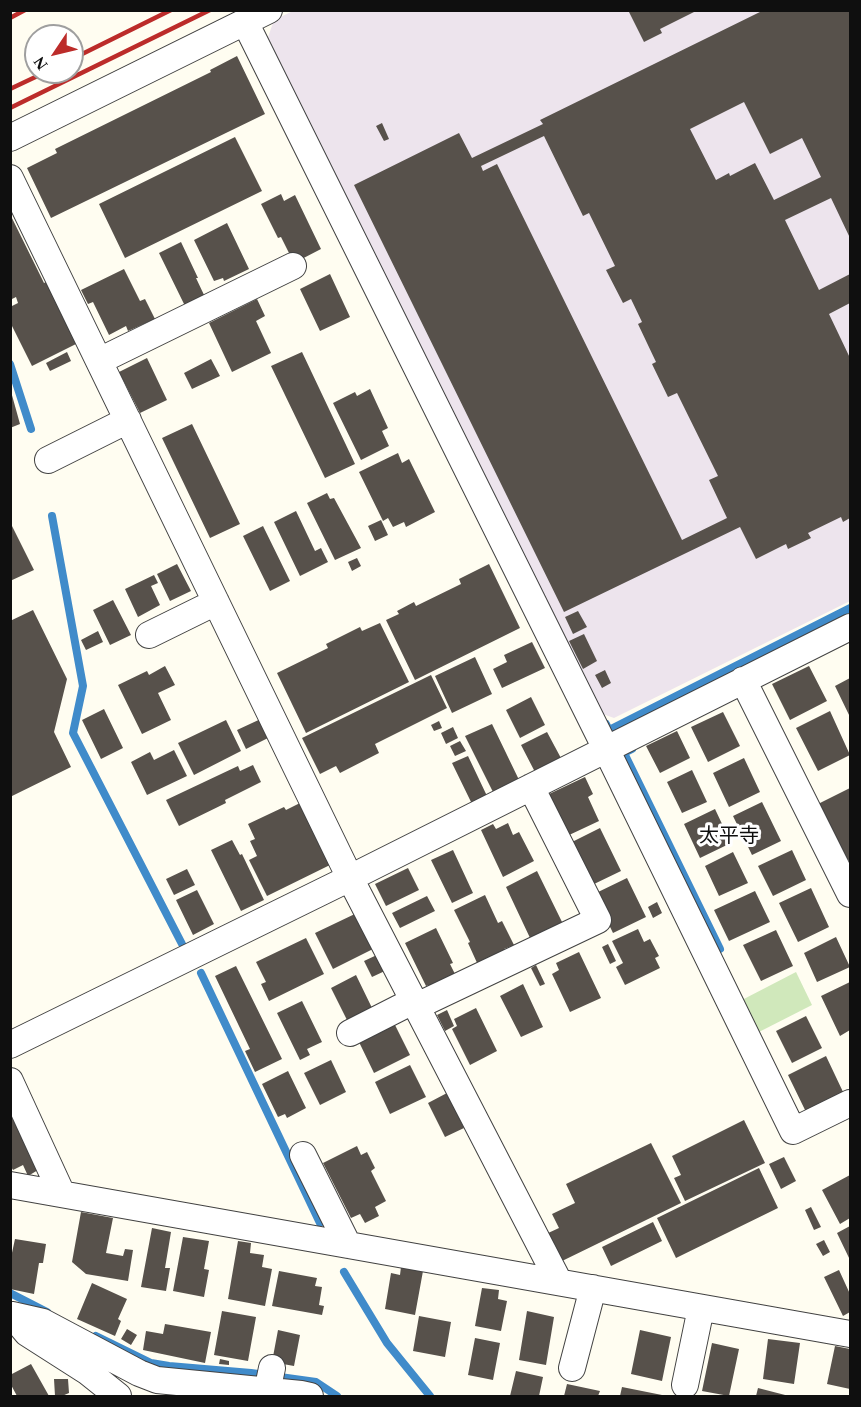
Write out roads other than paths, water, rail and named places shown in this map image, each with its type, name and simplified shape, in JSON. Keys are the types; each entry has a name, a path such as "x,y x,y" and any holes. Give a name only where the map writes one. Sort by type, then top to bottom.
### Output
{"street":[{"path":"10,138 270,10"},
{"path":"245,22 794,1131 850,1103"},
{"path":"10,178 350,878 559,1282"},
{"path":"99,361 292,266"},
{"path":"48,460 128,420"},
{"path":"149,635 216,602"},
{"path":"10,1045 350,878 850,627"},
{"path":"743,681 850,894"},
{"path":"350,1033 598,920 531,787"},
{"path":"10,1081 62,1194"},
{"path":"303,1155 348,1245"},
{"path":"10,1185 850,1334"},
{"path":"572,1368 593,1288"},
{"path":"685,1385 701,1308"},
{"path":"11,1314 72,1326 140,1373 158,1380 237,1378 269,1380 309,1396"},
{"path":"11,1314 27,1334 88,1372 105,1393"}],"waterway":[{"path":"10,364 31,429"},
{"path":"52,516 83,686 73,733 182,944"},
{"path":"606,724 609,730 850,608"},
{"path":"632,749 624,753 720,949"},
{"path":"201,973 320,1223"},
{"path":"344,1272 387,1343 430,1396"},
{"path":"10,1293 47,1312"},
{"path":"96,1336 151,1363 316,1382 337,1396"}],"railway":[{"path":"10,18 25,10"},
{"path":"84,53 171,10"},
{"path":"10,108 210,10"},
{"path":"10,89 24,82"}],"district":[{"name":"太平寺","path":"729,837"}]}
